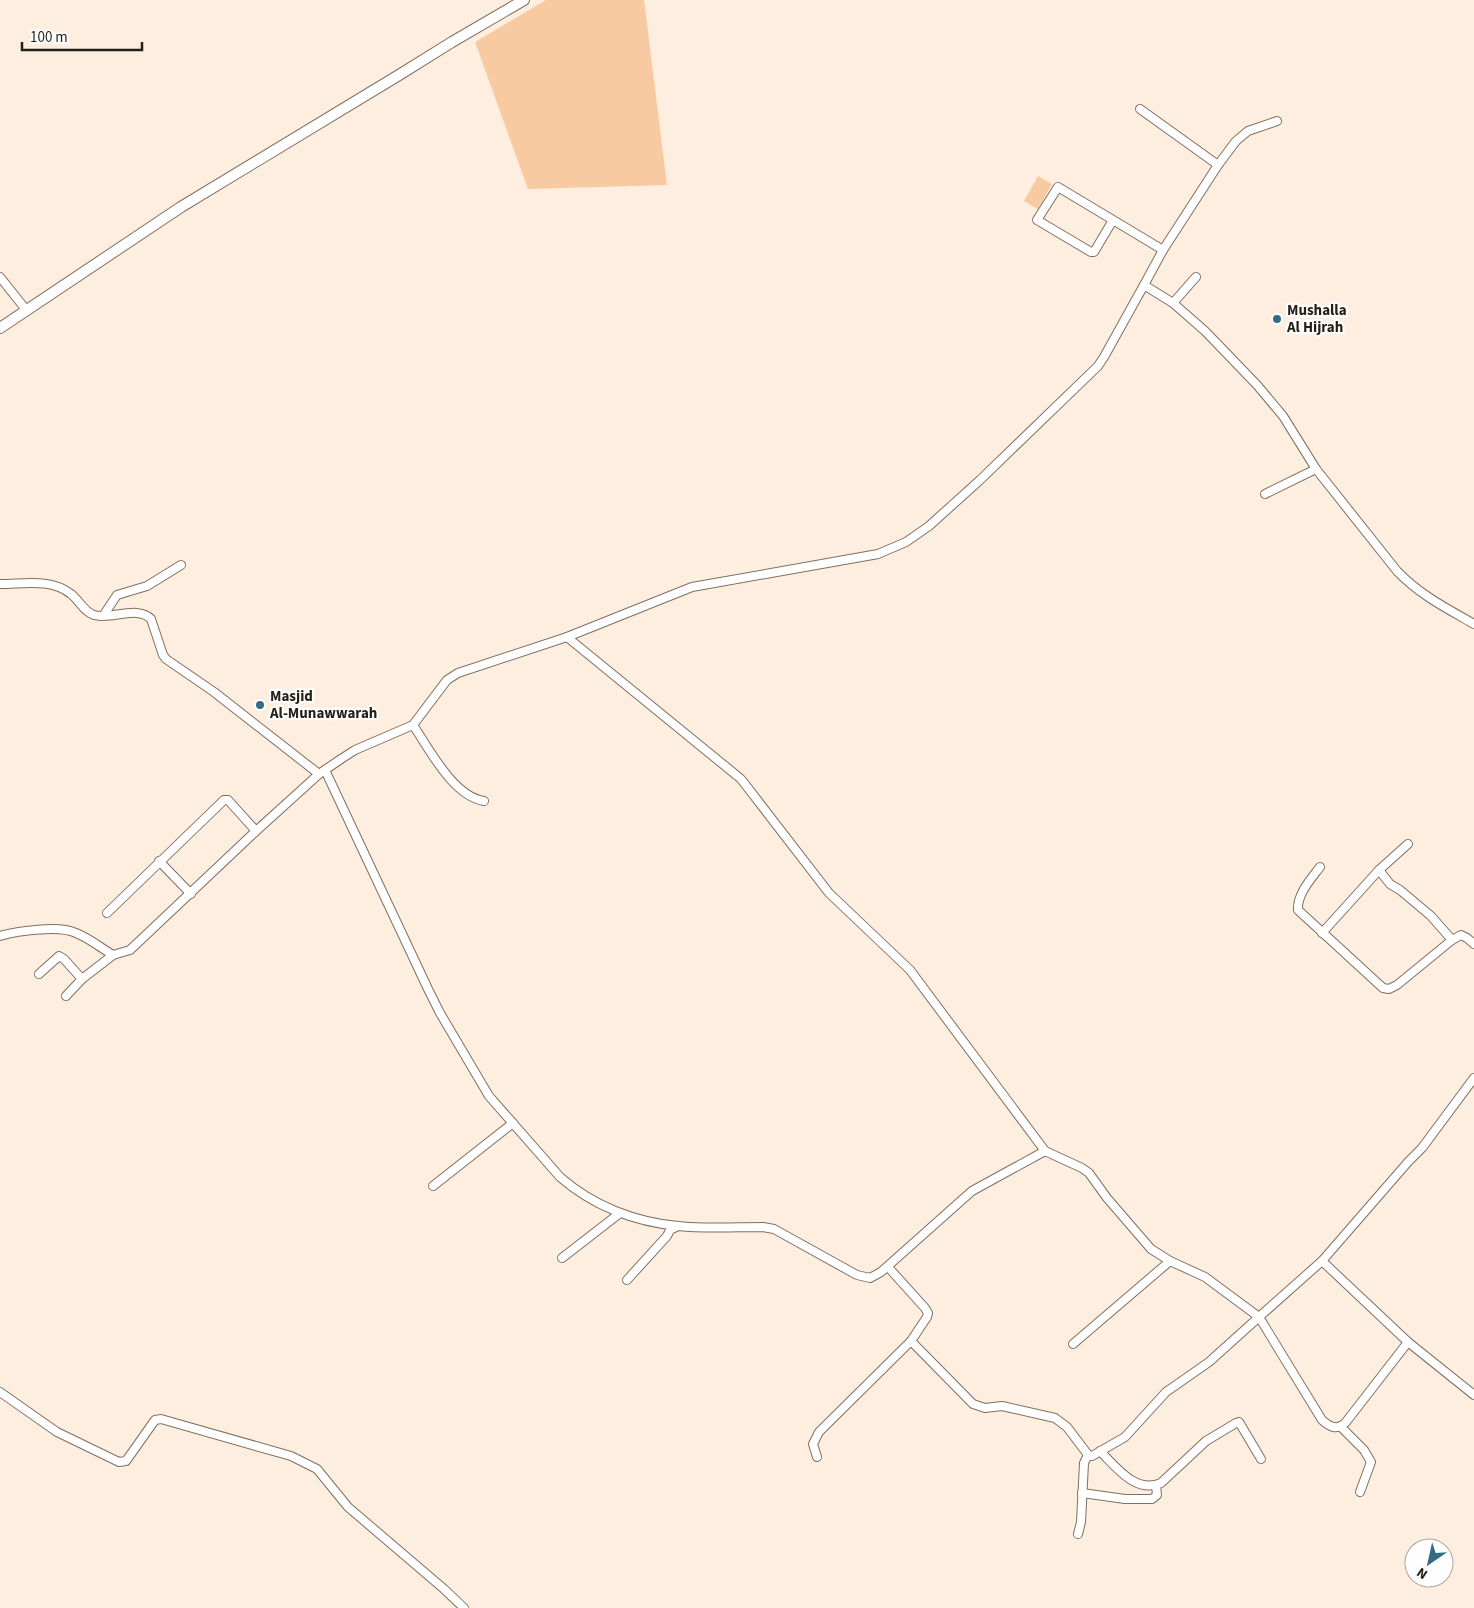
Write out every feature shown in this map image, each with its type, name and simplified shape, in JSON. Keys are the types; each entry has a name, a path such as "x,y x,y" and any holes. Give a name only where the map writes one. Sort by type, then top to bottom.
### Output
{"street":[{"path":"0,328 180,207 524,0"},
{"path":"1140,109 1218,165"},
{"path":"66,996 82,979 112,955 134,948 256,831 322,772 355,750 413,725 452,675 567,637 692,587 878,554 906,542 929,526 980,480 1098,366 1163,250 1218,165 1242,135 1255,128 1278,121"},
{"path":"1113,220 1094,252 1091,252 1037,220 1058,187 1113,220 1163,250"},
{"path":"0,277 27,311"},
{"path":"1174,303 1196,277"},
{"path":"1144,285 1174,303 1218,343 1283,416 1316,469 1397,571 1429,598 1474,624"},
{"path":"1266,494 1316,469"},
{"path":"103,616 117,595 146,586 181,566"},
{"path":"0,584 49,583 72,594 86,611 93,615 138,613 148,616 151,619 166,659 322,772 440,1014 485,1090 560,1177 587,1197 620,1213 678,1226 770,1228 780,1231 857,1276 870,1278 888,1267 972,1191 1045,1150"},
{"path":"567,637 741,779 829,893 910,970 1045,1150 1085,1169 1151,1249 1170,1261 1204,1277 1259,1317 1322,1420 1335,1428 1341,1427 1408,1342"},
{"path":"413,725 455,785 470,796 484,801"},
{"path":"106,913 226,799 256,831"},
{"path":"1322,933 1378,870 1408,844"},
{"path":"159,861 191,894"},
{"path":"1320,867 1300,896 1298,910 1383,988 1389,989 1404,979 1452,940 1461,935 1474,944"},
{"path":"1378,870 1390,884 1431,916 1452,940"},
{"path":"0,936 62,929 76,933 112,955"},
{"path":"39,974 60,956 82,979"},
{"path":"1088,1455 1092,1456 1125,1437 1166,1392 1209,1362 1322,1261 1422,1148 1474,1078"},
{"path":"433,1186 513,1124"},
{"path":"562,1258 620,1213"},
{"path":"627,1280 667,1236 670,1230 678,1226"},
{"path":"1073,1344 1170,1261"},
{"path":"1322,1261 1408,1342 1474,1395"},
{"path":"817,1458 813,1444 819,1432 911,1340 927,1317 928,1313 925,1308 888,1267"},
{"path":"911,1340 973,1404 985,1408 1002,1406 1055,1418 1067,1427 1088,1455"},
{"path":"0,1392 57,1432 119,1462 126,1461 155,1420 161,1419 291,1456 317,1469 348,1507 464,1608"},
{"path":"1100,1451 1132,1481 1140,1485 1156,1485 1161,1483 1206,1442 1236,1423 1241,1424 1261,1460"},
{"path":"1341,1427 1364,1450 1371,1462 1360,1492"},
{"path":"1078,1534 1081,1522 1084,1463 1088,1455"},
{"path":"1082,1493 1125,1499 1152,1499 1157,1495 1156,1485"}],"shaded area":[{"path":"546,0 644,0 667,185 528,189 475,42"},
{"path":"1038,176 1052,184 1038,209 1024,201"}],"place":[{"name":"Mushalla Al Hijrah","path":"1277,319"},
{"name":"Masjid Al-Munawwarah","path":"260,705"}]}
